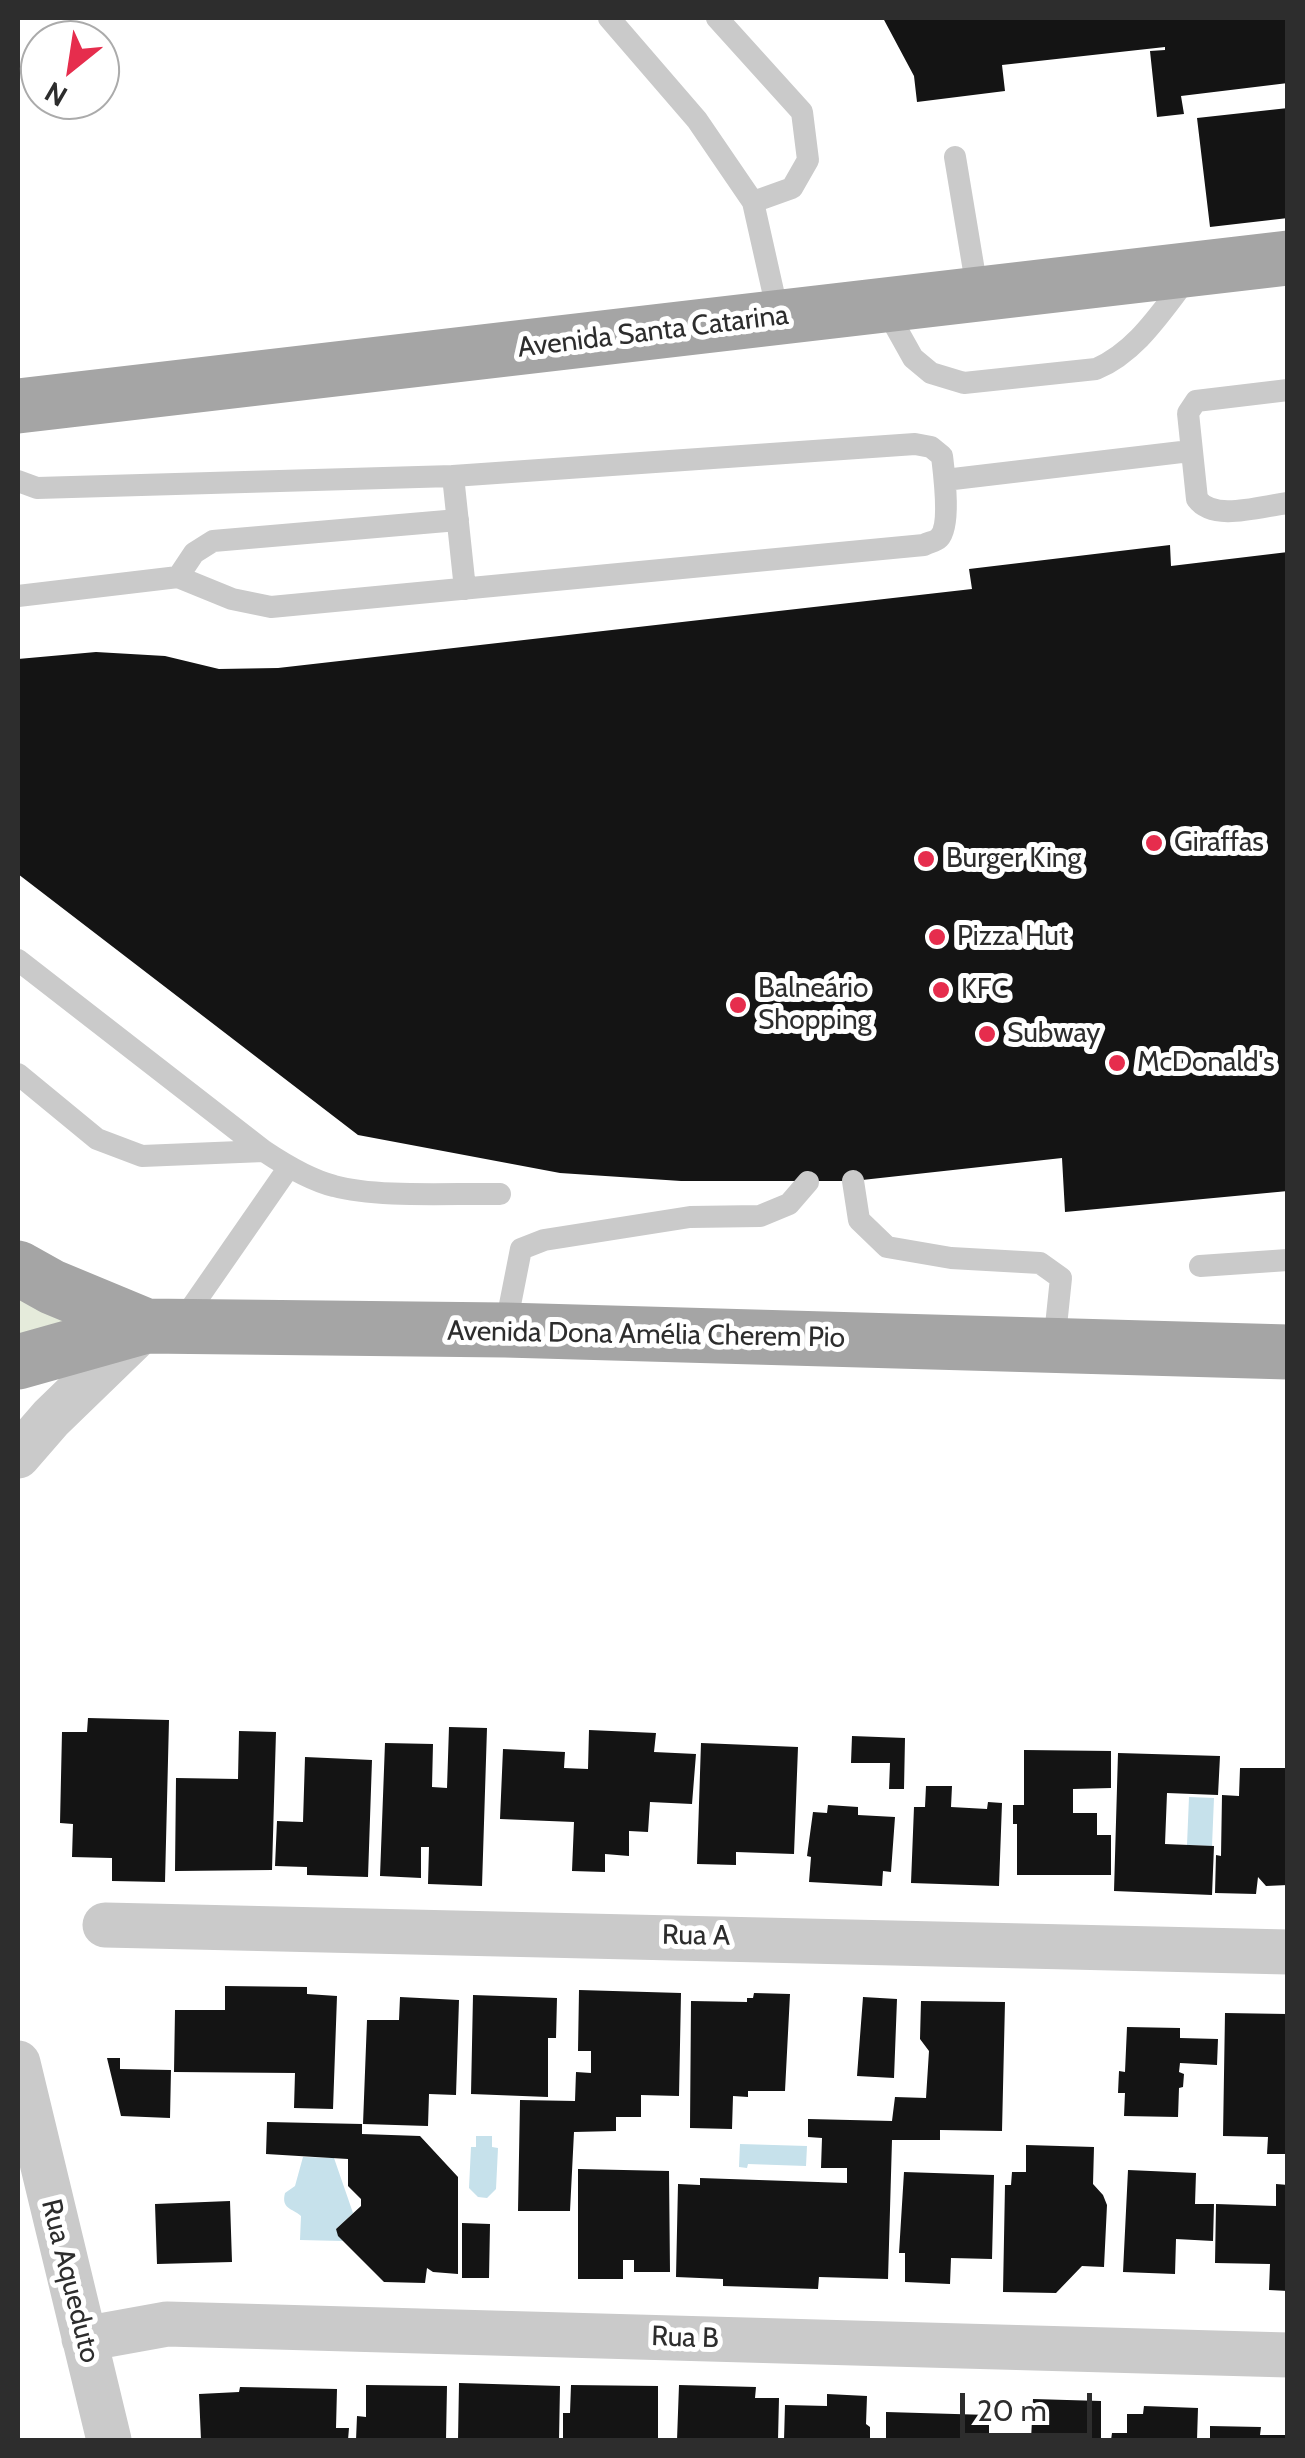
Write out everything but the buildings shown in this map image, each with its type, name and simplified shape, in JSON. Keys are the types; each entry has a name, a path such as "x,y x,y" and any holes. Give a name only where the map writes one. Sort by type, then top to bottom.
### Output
{"main road":[{"name":"Avenida Santa Catarina","path":"18,406 1288,258"},
{"name":"Avenida Dona Amélia Cherem Pio","path":"18,1268 52,1287 162,1326 505,1330 1288,1352"},
{"path":"18,1362 162,1326"}],"street":[{"path":"18,1456 162,1326"},
{"name":"Rua A","path":"105,1925 1288,1952"},
{"name":"Rua Aqueduto","path":"18,2062 109,2440"},
{"name":"Rua B","path":"84,2339 167,2324 1288,2355"}],"lane":[{"path":"608,18 697,120 754,202 779,318"},
{"path":"717,18 802,112 808,160 792,188 754,202"},
{"path":"955,157 978,295"},
{"path":"884,305 913,358 932,374 964,383 1096,369 1134,346 1195,268"},
{"path":"1288,390 1196,401 1188,413 1196,499 1203,508 1218,512 1288,503"},
{"path":"18,481 37,488 453,476 914,444 931,447 942,456 945,480 945,526 939,538 924,545 271,607 232,599 178,578 18,596"},
{"path":"945,480 1190,451"},
{"path":"453,476 465,588"},
{"path":"178,578 194,553 213,541 458,520"},
{"path":"18,960 264,1152 289,1167 333,1186 358,1190 500,1194"},
{"path":"18,1074 97,1138 142,1156 264,1152"},
{"path":"162,1326 289,1167"},
{"path":"853,1181 859,1220 887,1247 951,1258 1040,1263 1061,1278 1054,1345"},
{"path":"505,1330 521,1249 544,1240 690,1218 760,1216 788,1204 808,1182"},
{"path":"1200,1266 1288,1260"}],"green space":[{"path":"18,1298 77,1323 18,1338"}],"water":[{"path":"1189,1797 1214,1798 1212,1846 1187,1845"},
{"path":"476,2136 492,2136 492,2147 498,2148 496,2189 487,2198 478,2197 469,2188 471,2147 476,2147"},
{"path":"740,2144 807,2146 806,2166 739,2167"},
{"path":"303,2157 334,2158 353,2213 336,2229 343,2241 300,2240 301,2216 286,2205 284,2198 295,2186"}],"place":[{"name":"Giraffas","path":"1154,843"},
{"name":"Burger King","path":"926,859"},
{"name":"Pizza Hut","path":"937,937"},
{"name":"KFC","path":"941,990"},
{"name":"Balneário Shopping","path":"738,1005"},
{"name":"Subway","path":"987,1034"},
{"name":"McDonald's","path":"1117,1063"}]}
